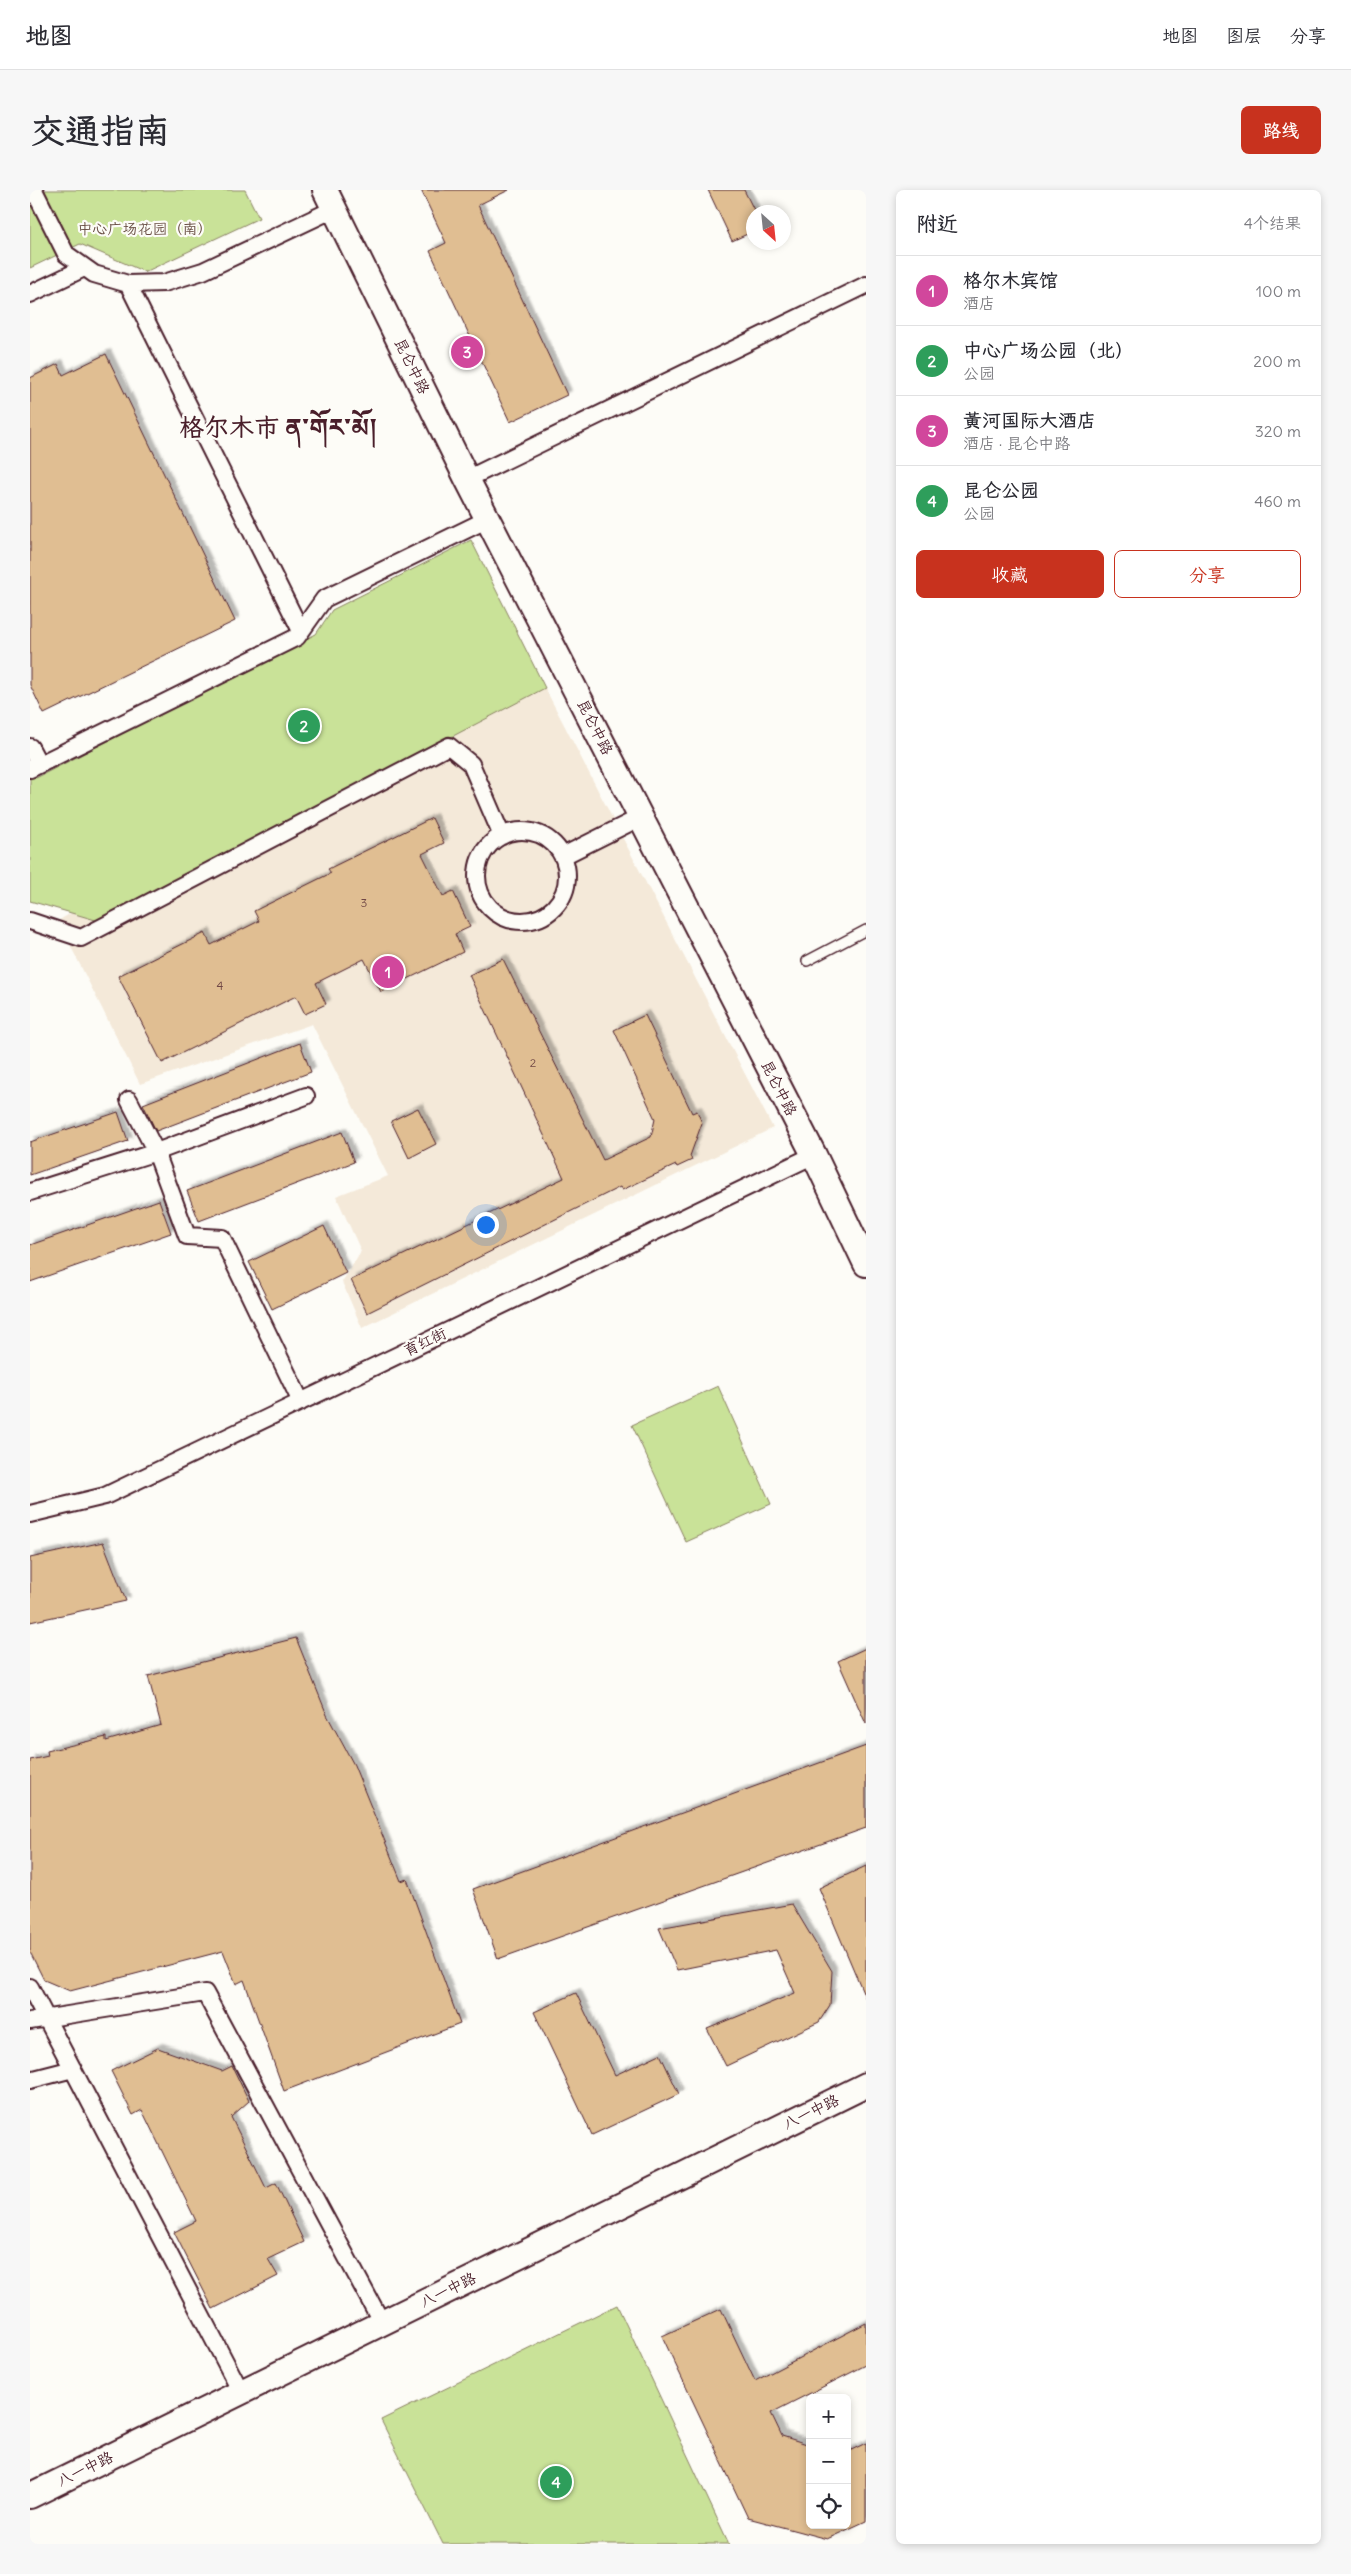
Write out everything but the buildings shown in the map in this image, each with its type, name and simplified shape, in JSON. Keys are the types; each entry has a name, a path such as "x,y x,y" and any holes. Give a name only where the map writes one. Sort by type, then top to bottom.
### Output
{"main road":[{"name":"昆仑中路","path":"330,199 488,519 814,1155 866,1264"},
{"name":"八一中路","path":"30,2496 866,2085"}],"street":[{"path":"34,190 66,254 94,274 128,284 164,283 203,271 330,199"},
{"path":"30,294 84,268"},
{"path":"128,284 301,631"},
{"path":"468,479 866,285"},
{"path":"30,747 34,766 297,636 324,599 488,519"},
{"path":"30,921 81,938 449,746 471,764 502,836"},
{"path":"563,856 641,817"},
{"path":"515,831 529,831 543,836 554,844 563,856 567,869 562,897 554,908 542,916 527,921 511,920 497,913 486,903 479,889 477,873 481,858 489,845 502,836 515,831"},
{"path":"30,1192 156,1152 306,1096"},
{"path":"128,1100 156,1152 187,1236 222,1238 301,1402"},
{"name":"育红街","path":"30,1514 105,1496 814,1155"},
{"path":"30,1987 38,2019 73,2070 241,2392"},
{"path":"38,2019 205,1993 382,2323"},
{"path":"30,2080 73,2070"}],"lane":[{"path":"806,961 866,930"}],"shaded area":[{"path":"545,688 773,1128 362,1328 342,1282 361,1251 336,1196 388,1176 312,1024 140,1084 58,921 71,913 99,921"}],"green space":[{"name":"中心广场花园（南）","path":"30,190 245,190 259,218 145,272 80,244 30,268"},
{"path":"471,540 545,688 99,921 30,901 30,765 36,778 316,634 332,610"},
{"path":"718,1386 771,1504 686,1542 632,1425"},
{"path":"617,2305 729,2544 443,2544 381,2420"}],"place":[{"name":"黄河国际大酒店","path":"467,352"},
{"name":"中心广场公园（北）","path":"304,726"},
{"name":"格尔木宾馆","path":"388,972"},
{"name":"昆仑公园","path":"556,2482"}],"district":[{"name":"格尔木市 ན་གོར་མོ།","path":"278,427"}]}
